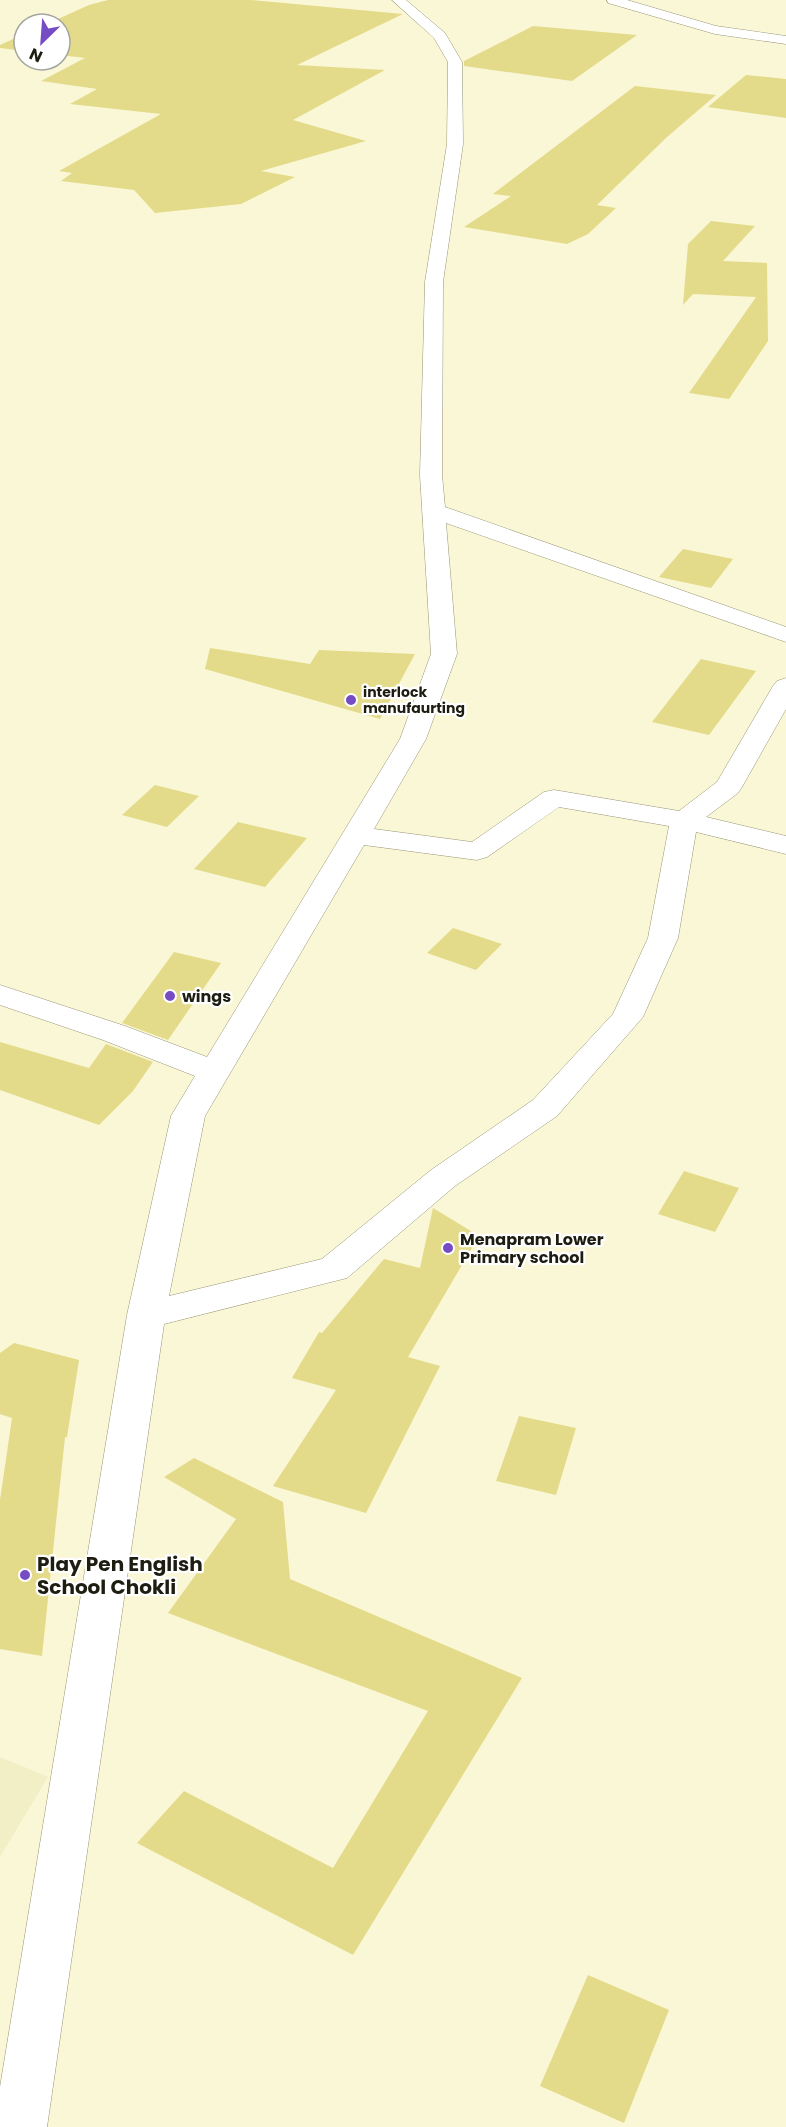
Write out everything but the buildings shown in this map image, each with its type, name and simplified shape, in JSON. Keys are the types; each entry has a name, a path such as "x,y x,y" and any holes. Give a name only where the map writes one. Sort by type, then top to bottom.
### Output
{"street":[{"path":"613,0 715,30 786,40"},
{"path":"20,2127 146,1315 188,1116 413,739 444,654 431,475 434,282 455,144 456,62 440,36 406,2"},
{"path":"434,511 786,635"},
{"path":"146,1315 334,1269 443,1178 545,1108 627,1017 663,938 684,820 728,787 786,686"},
{"path":"356,836 477,851 554,798 684,820 786,845"},
{"path":"0,995 114,1033 214,1071"}],"shaded area":[{"path":"0,1757 48,1777 0,1857"}],"place":[{"name":"interlock manufaurting","path":"351,700"},
{"name":"wings","path":"170,996"},
{"name":"Menapram Lower Primary school","path":"448,1248"},
{"name":"Play Pen English School Chokli","path":"25,1575"}]}
